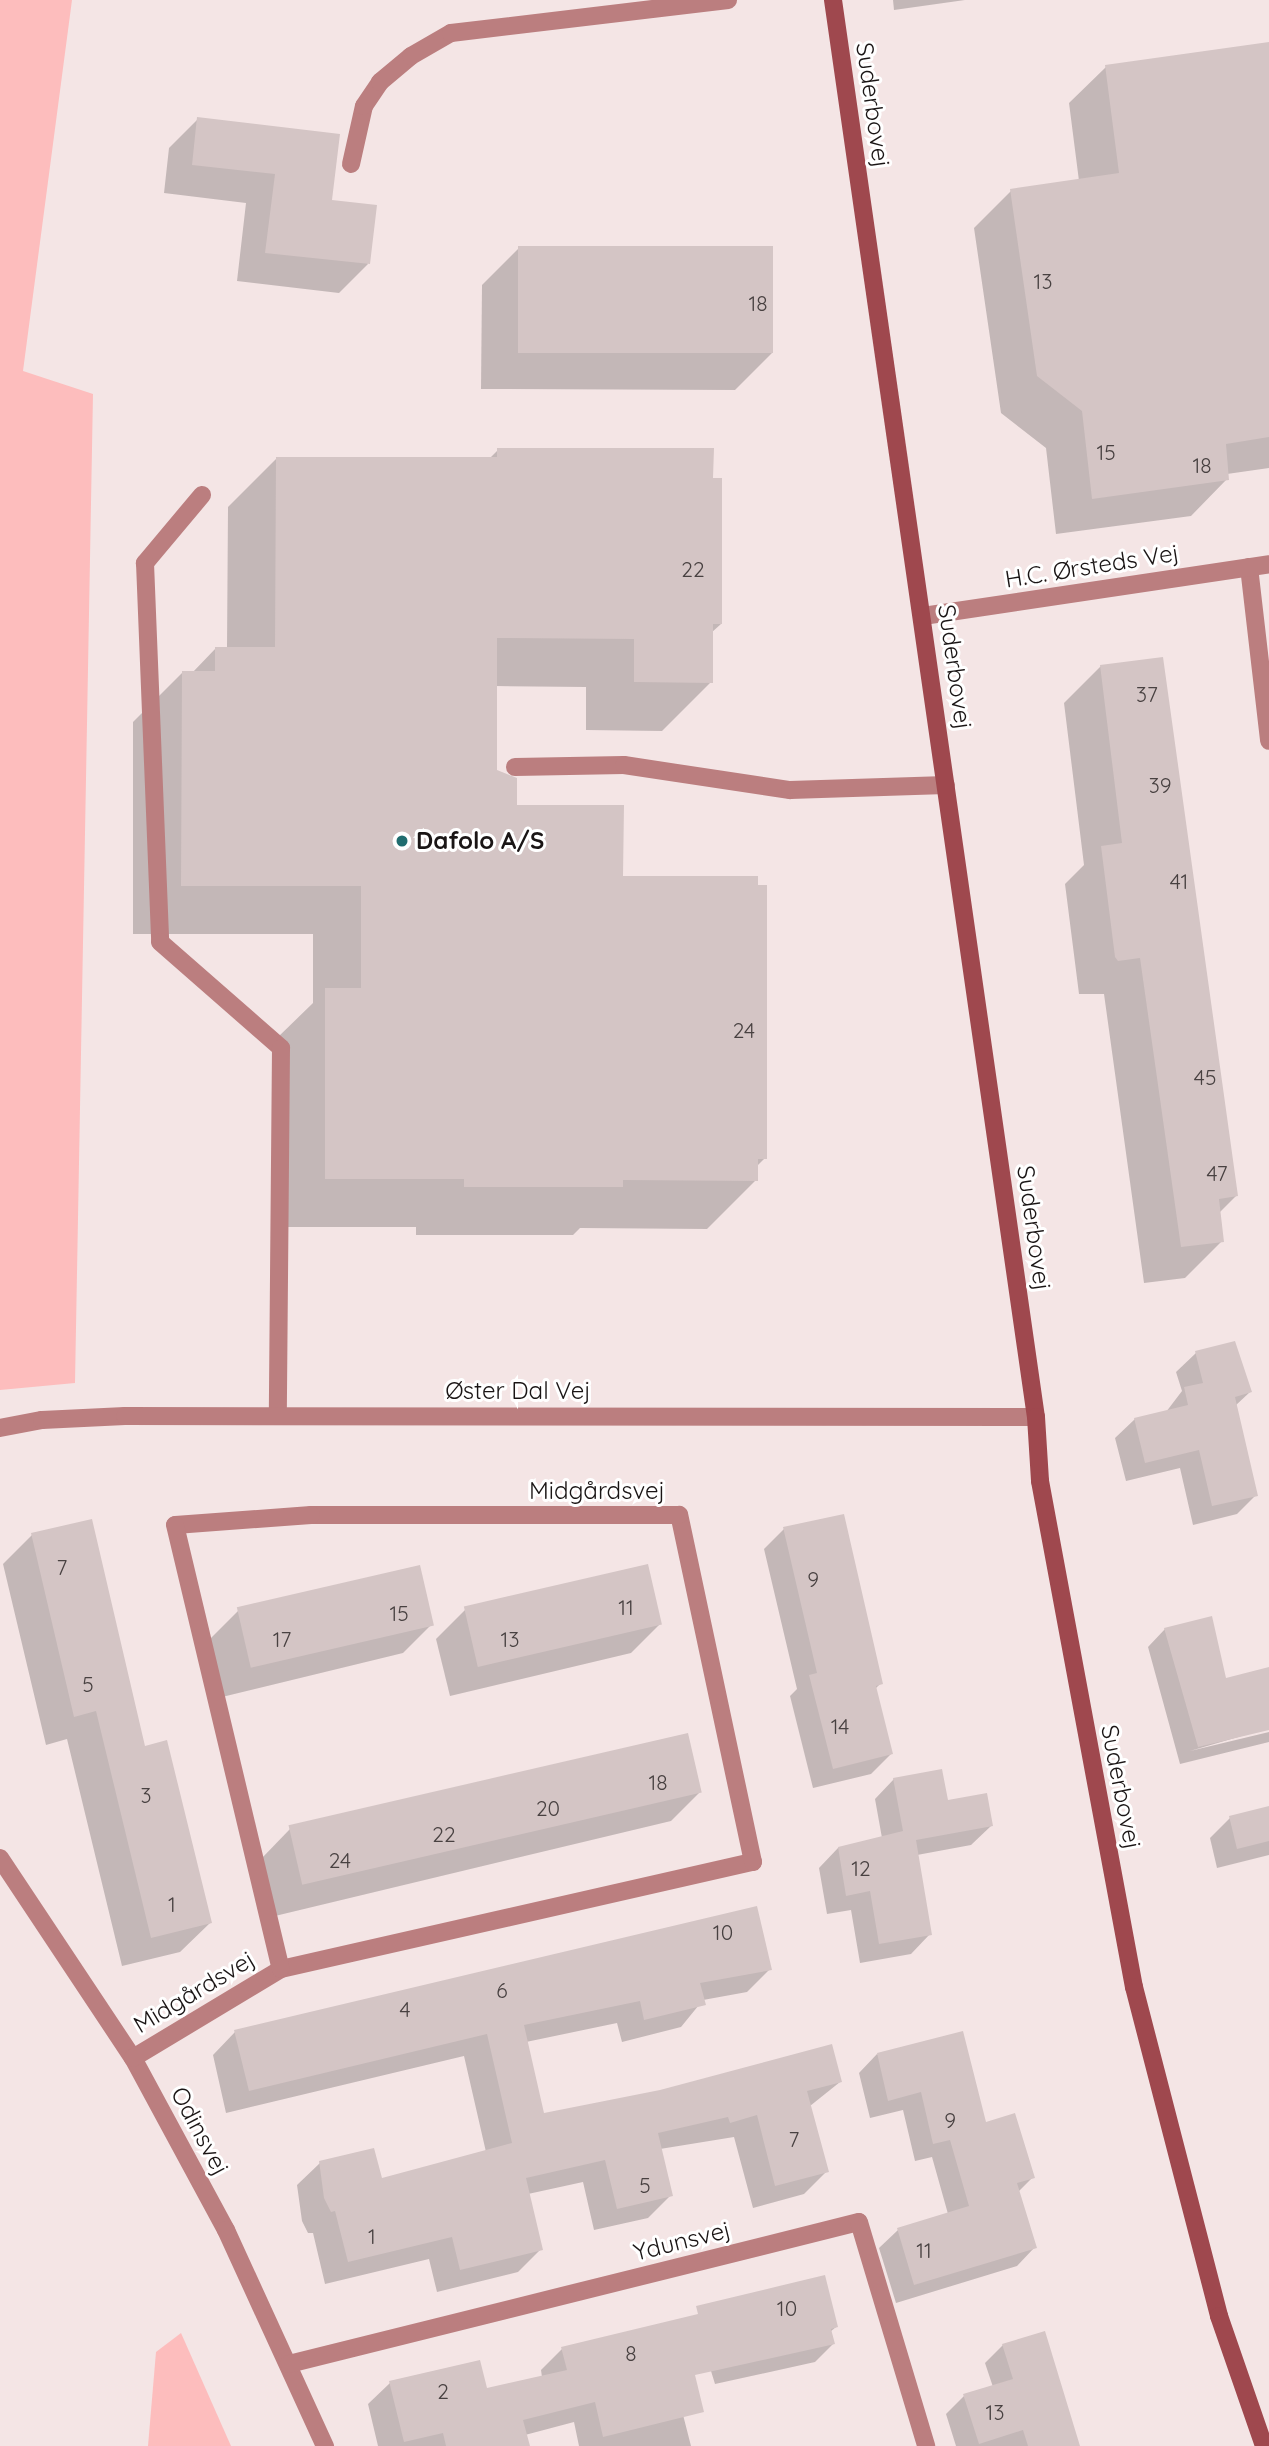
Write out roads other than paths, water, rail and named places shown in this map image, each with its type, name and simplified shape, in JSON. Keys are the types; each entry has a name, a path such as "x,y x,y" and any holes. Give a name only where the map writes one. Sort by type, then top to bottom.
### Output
{"street":[{"path":"351,164 364,106 380,82 411,56 451,33 728,0"},
{"name":"Suderbovej","path":"833,0 1036,1417 1040,1481 1134,1987 1219,2316 1264,2446"},
{"path":"202,495 145,563 160,942 281,1048 278,1415"},
{"name":"H.C. Ørsteds Vej","path":"923,616 1269,564"},
{"path":"1249,567 1269,741"},
{"path":"515,766 624,765 790,790 946,785"},
{"name":"Øster Dal Vej","path":"0,1428 42,1420 278,1415 1036,1417"},
{"name":"Midgårdsvej","path":"133,2058 281,1969 753,1862 679,1515 311,1515 174,1525 281,1969"},
{"name":"Odinsvej","path":"0,1858 133,2058 226,2230 325,2446"},
{"name":"Ydunsvej","path":"289,2364 859,2222 926,2446"}],"place":[{"name":"Dafolo A/S","path":"402,841"}]}
